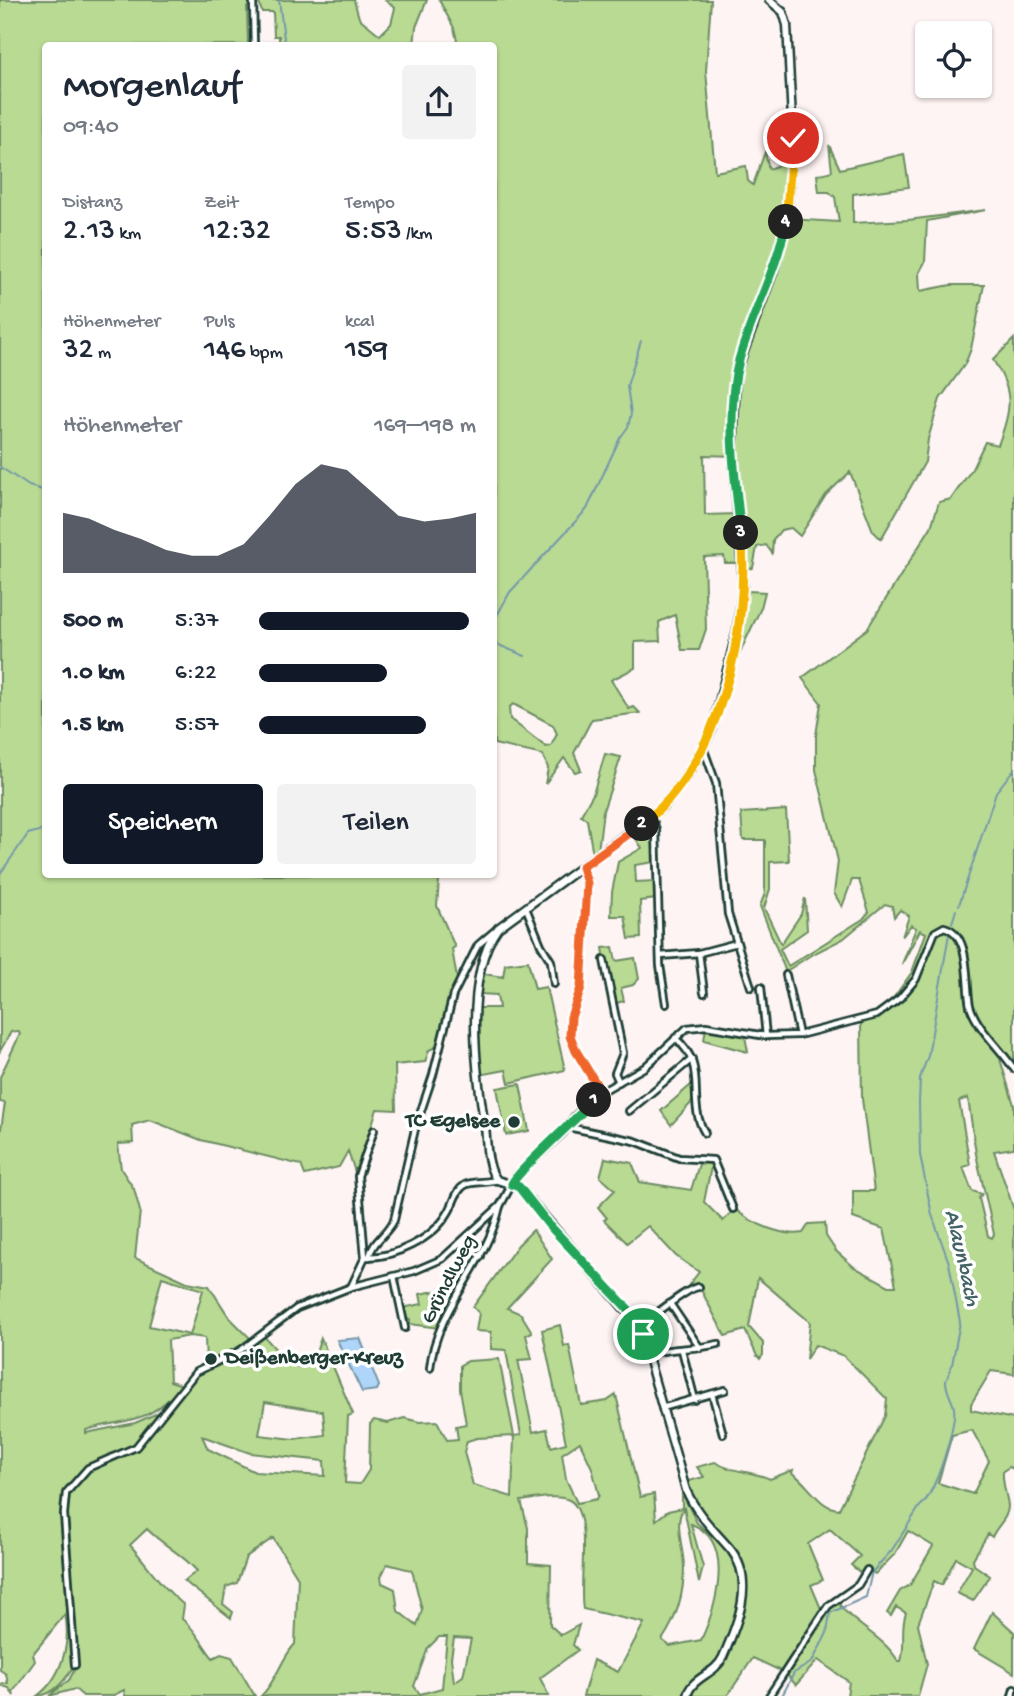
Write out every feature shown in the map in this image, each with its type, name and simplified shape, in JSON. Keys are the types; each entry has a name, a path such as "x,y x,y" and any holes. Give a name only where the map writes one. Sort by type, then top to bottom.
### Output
{"street":[{"path":"254,0 254,42"},
{"path":"351,1287 373,1244 394,1220 415,1129 431,1084 456,987 483,938 652,817 677,790 704,750 723,688 743,585 733,457 736,373 774,270 787,218 793,146 787,25 783,12 769,0"},
{"path":"704,750 716,783 724,895 751,987"},
{"path":"652,817 656,830 660,956 666,1004"},
{"path":"582,867 587,883 581,988 571,1017 570,1036 601,1092"},
{"path":"525,907 551,961 554,984"},
{"path":"75,1665 64,1514 66,1493 72,1484 88,1468 136,1447 196,1372 241,1350 297,1308 351,1287 394,1276 442,1259 500,1206 517,1175 568,1128 574,1117 601,1092 645,1067 675,1038 695,1026 766,1036 799,1035 865,1020 886,1009 916,979 935,932 944,926 953,930 959,938 965,959 971,1008 1014,1069"},
{"path":"497,1180 488,1158 477,1076 475,1030 484,956 498,928"},
{"path":"660,956 699,953 737,943"},
{"path":"699,953 704,993"},
{"path":"604,960 623,1053 615,1073 619,1082"},
{"path":"786,975 799,1035"},
{"path":"761,987 766,1036"},
{"path":"675,1038 692,1059 697,1071 698,1117 705,1133"},
{"path":"629,1111 692,1059"},
{"path":"568,1128 635,1141 679,1158 713,1160 733,1209"},
{"path":"367,1257 358,1176 374,1130"},
{"path":"367,1257 407,1247 433,1229 448,1214 464,1186 497,1180 512,1184 522,1191 639,1326 688,1496 698,1515 736,1558 744,1580 744,1591 720,1662 690,1688 687,1696"},
{"name":"Gründlweg","path":"429,1368 433,1349 457,1294 481,1256 500,1206"},
{"path":"461,1244 481,1256"},
{"path":"394,1276 405,1328"},
{"path":"639,1326 671,1306 687,1289 699,1287"},
{"path":"671,1306 700,1348"},
{"path":"649,1354 673,1348 682,1350 718,1344"},
{"path":"682,1350 695,1400"},
{"path":"663,1408 725,1390"},
{"path":"712,1394 723,1434"},
{"path":"769,1696 828,1605 858,1585 867,1570"},
{"path":"1012,1696 1014,1689"}],"green space":[{"path":"0,0 252,0 252,6 247,7 248,42 42,42 42,878 438,878 437,906 455,947 452,949 457,979 438,1046 429,1050 425,1062 395,1065 396,1110 377,1109 356,1175 348,1151 339,1167 305,1175 301,1165 201,1140 150,1120 132,1125 133,1143 118,1144 121,1169 134,1189 140,1211 135,1258 187,1282 209,1286 229,1317 252,1340 226,1357 206,1364 205,1338 190,1336 168,1340 170,1381 182,1385 160,1407 139,1418 86,1430 86,1433 135,1423 160,1412 138,1442 124,1451 125,1454 147,1437 191,1378 228,1360 263,1335 287,1362 299,1367 313,1360 321,1338 353,1414 348,1416 345,1483 360,1484 369,1470 370,1424 374,1420 388,1423 404,1418 420,1422 437,1421 447,1440 458,1439 456,1426 466,1424 460,1389 460,1365 468,1361 499,1359 514,1436 521,1435 506,1350 491,1349 491,1332 476,1331 479,1313 473,1307 518,1245 533,1230 552,1259 507,1308 521,1314 532,1332 526,1335 532,1359 518,1360 533,1432 547,1429 551,1447 566,1443 542,1330 560,1325 564,1346 569,1345 581,1405 607,1401 616,1395 640,1497 654,1494 656,1520 668,1511 682,1508 682,1493 697,1523 728,1550 740,1572 744,1570 738,1558 698,1507 685,1482 704,1477 697,1467 715,1462 770,1479 793,1470 792,1473 819,1499 832,1508 839,1509 885,1416 887,1399 844,1356 815,1345 806,1359 810,1322 758,1278 749,1327 763,1343 763,1355 760,1359 757,1356 745,1330 725,1336 699,1286 686,1289 699,1272 676,1256 648,1226 627,1243 604,1220 607,1218 598,1207 615,1190 600,1177 605,1158 632,1163 640,1182 691,1190 700,1161 712,1162 704,1202 723,1221 735,1209 758,1224 786,1233 803,1233 809,1224 825,1223 826,1236 836,1251 854,1267 889,1286 896,1286 884,1229 853,1218 853,1191 874,1191 862,1099 861,1023 877,1017 902,999 899,996 889,1004 912,972 926,933 920,930 902,964 916,928 911,925 902,937 909,916 900,910 894,917 892,906 885,904 843,939 811,955 788,970 787,975 760,906 765,893 765,840 743,840 741,813 786,810 789,861 770,862 770,889 764,908 781,944 801,914 805,898 807,930 780,949 788,966 863,919 869,912 859,880 852,880 842,907 834,893 838,861 816,770 816,735 821,703 802,678 867,629 931,527 939,502 951,499 972,469 985,442 998,445 1009,401 1005,382 993,360 1014,339 1014,1071 996,1046 1014,1105 1014,1148 994,1151 1014,1210 1014,1374 991,1371 971,1404 971,1410 1014,1419 1014,1469 1009,1467 1003,1471 1008,1506 1006,1515 992,1537 988,1534 973,1559 974,1565 990,1576 973,1601 957,1593 972,1567 956,1558 942,1585 934,1581 918,1624 927,1664 918,1696 847,1696 849,1682 818,1660 796,1685 785,1673 753,1658 727,1696 583,1696 593,1660 618,1672 644,1623 583,1609 581,1518 569,1500 552,1497 521,1501 528,1528 528,1563 551,1565 550,1625 561,1635 579,1625 573,1645 578,1650 540,1678 549,1696 261,1696 295,1644 298,1578 273,1538 246,1557 237,1583 226,1587 223,1604 233,1612 231,1618 184,1581 197,1571 147,1529 130,1545 162,1584 184,1605 182,1619 213,1658 221,1654 232,1657 255,1696 125,1696 124,1690 112,1696 83,1696 75,1689 49,1696 69,1680 77,1665 74,1664 59,1685 49,1693 37,1696 53,1680 63,1659 67,1637 65,1614 32,1655 35,1661 13,1692 14,1696 9,1688 0,1685 8,1683 6,1674 0,1670 0,1135 5,1103 0,1102 0,1077 20,1034 18,1031 11,1032 0,1051","holes":["968,1098 976,1154 994,1234 992,1238 988,1236 979,1198 982,1194 972,1191 963,1167 970,1165 959,1101","162,1277 203,1290 190,1335 149,1326","265,1402 323,1411 325,1435 294,1439 259,1435","972,1430 989,1461 973,1494 938,1483 952,1435","202,1436 250,1453 324,1461 325,1476 255,1472 208,1449","514,1436 512,1497 473,1485 464,1452 467,1441","580,1442 592,1468 599,1495 597,1499 577,1503 566,1479 562,1454","684,1508 699,1583 703,1567 691,1524 705,1532 714,1544 718,1559 718,1576 712,1611 701,1640 670,1646 662,1640 676,1614 683,1587 684,1567 679,1520","830,1529 860,1556 851,1565 863,1575 867,1568 875,1574 895,1554 908,1531 933,1546 910,1585 900,1591 887,1613 891,1616 896,1607 906,1613 901,1661 849,1615 835,1598 822,1611 811,1585 823,1580 808,1544","387,1564 411,1570 422,1610 417,1626 398,1611 395,1589 382,1583 381,1577","439,1637 447,1637 442,1688 420,1694 414,1686 428,1648","454,1638 471,1639 463,1676 454,1682 451,1658"]},
{"path":"258,0 354,0 359,18 380,35 391,24 395,8 385,0 427,0 416,27 414,42 279,42 279,36 274,36 273,12 262,12"},
{"path":"439,0 711,0 706,71 715,172 746,166 748,181 753,185 765,152 769,169 790,161 776,271 789,219 839,222 835,197 829,192 819,192 817,175 832,171 829,145 840,169 904,154 909,187 853,194 853,223 908,220 986,210 927,221 925,262 919,273 920,291 951,285 984,285 971,349 965,364 940,399 928,439 925,462 881,539 873,531 850,472 826,495 800,536 791,528 781,530 773,540 772,553 766,545 757,547 753,568 747,569 735,456 704,455 705,515 736,514 741,563 725,563 724,556 704,557 706,629 699,650 682,650 675,615 659,622 660,641 635,642 635,668 611,680 629,709 634,707 640,713 592,719 574,753 581,770 575,772 564,758 545,784 548,768 543,755 497,745 497,42 457,42 454,28","holes":["513,704 553,725 557,734 551,746 546,747 510,719 509,708"]},
{"path":"748,591 765,592 761,608 733,667"},
{"path":"605,754 621,757 603,811 598,851 593,855 587,820 581,815 593,794"},
{"path":"649,823 654,825 655,862 635,865 636,882 655,881 656,899 640,901 641,938 629,939 625,916 611,916 612,892 618,862 642,848 636,839 641,835 639,831"},
{"path":"613,947 616,961 635,958 639,979 633,985 621,988 624,1001 613,1004 603,948"},
{"path":"528,961 535,989 546,987 565,1070 509,1083 506,1070 479,1075 479,1008 499,1008 497,995 480,994 484,974 503,977 505,964"},
{"path":"706,1028 745,1036 748,1052 704,1040"},
{"path":"520,1084 529,1131 506,1135 497,1088"},
{"path":"692,1084 693,1101 671,1125 661,1111"},
{"path":"435,1291 440,1328 410,1324 410,1319 405,1319 402,1308 422,1304 420,1294"},
{"path":"992,1612 1014,1632 1014,1673 974,1649"}],"water":[{"path":"360,1338 379,1386 377,1390 362,1392 337,1340"}],"waterway":[{"path":"279,0 284,42"},
{"path":"497,616 510,592 587,509 620,438 628,427 631,414 627,386 641,341"},
{"path":"0,467 29,486 42,490"},
{"path":"497,644 525,656"},
{"name":"Alaunbach","path":"959,905 996,792 1014,769"},
{"path":"0,874 28,834 42,830"},
{"name":"Alaunbach","path":"952,923 956,910"},
{"name":"Alaunbach","path":"782,1696 794,1673 812,1662 827,1633 830,1613 866,1597 872,1572 892,1550 932,1490 952,1429 954,1408 946,1381 952,1365 960,1322 949,1263 932,1215 920,1155 919,1103 920,1078 928,1056 949,934"}],"place":[{"name":"TC Egelsee","path":"514,1122"},
{"name":"Deißenberger-Kreuz","path":"211,1359"}],"route":[{"path":"643,1334 620,1300 549,1225 519,1187 512,1184 517,1175 533,1163 568,1128 574,1117 587,1108 601,1092 570,1036 571,1017 581,988 587,883 582,867 663,807 704,750 718,710 737,630 744,567 733,457 736,373 782,245 787,218 793,138"}]}
